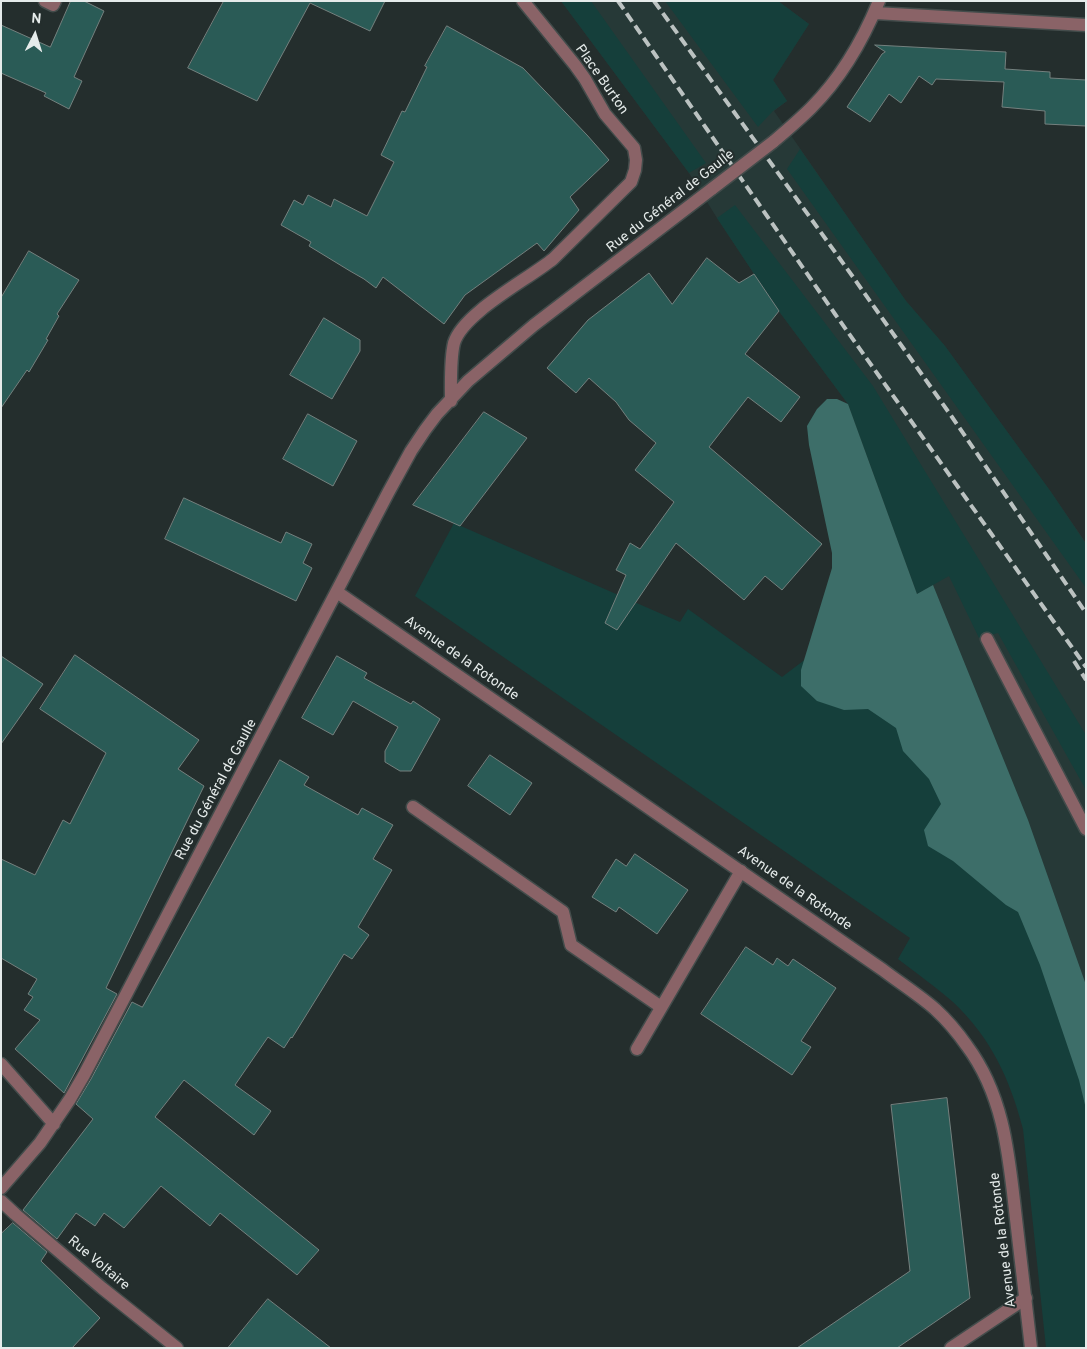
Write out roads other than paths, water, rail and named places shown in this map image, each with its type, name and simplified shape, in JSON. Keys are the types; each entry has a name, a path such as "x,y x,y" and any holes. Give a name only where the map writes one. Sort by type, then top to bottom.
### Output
{"street":[{"path":"45,1 53,5 55,1"},
{"name":"Place Burton","path":"451,400 452,355 454,343 463,326 482,309 553,259 631,182 635,170 634,148 605,114 580,72 523,1"},
{"path":"877,7 1086,25"},
{"name":"Rue du Général de Gaulle","path":"1,1188 28,1158 54,1124 84,1075 411,452 437,414 468,381 534,325 773,142 810,108 840,74 866,31 877,7"},
{"name":"Avenue de la Rotonde","path":"337,592 883,970 922,999 950,1025 968,1047 981,1068 999,1110 1005,1133 1031,1348"},
{"path":"986,639 1086,829"},
{"path":"413,807 563,912 571,945 661,1007"},
{"path":"637,1049 741,871"},
{"path":"1,1064 54,1124"},
{"name":"Rue Voltaire","path":"1,1201 80,1269 177,1348"},
{"path":"951,1348 1026,1298"}],"railway":[{"path":"618,1 835,314 1086,667"},
{"path":"654,1 952,417 1086,613"},
{"path":"1074,661 1086,680"}]}
